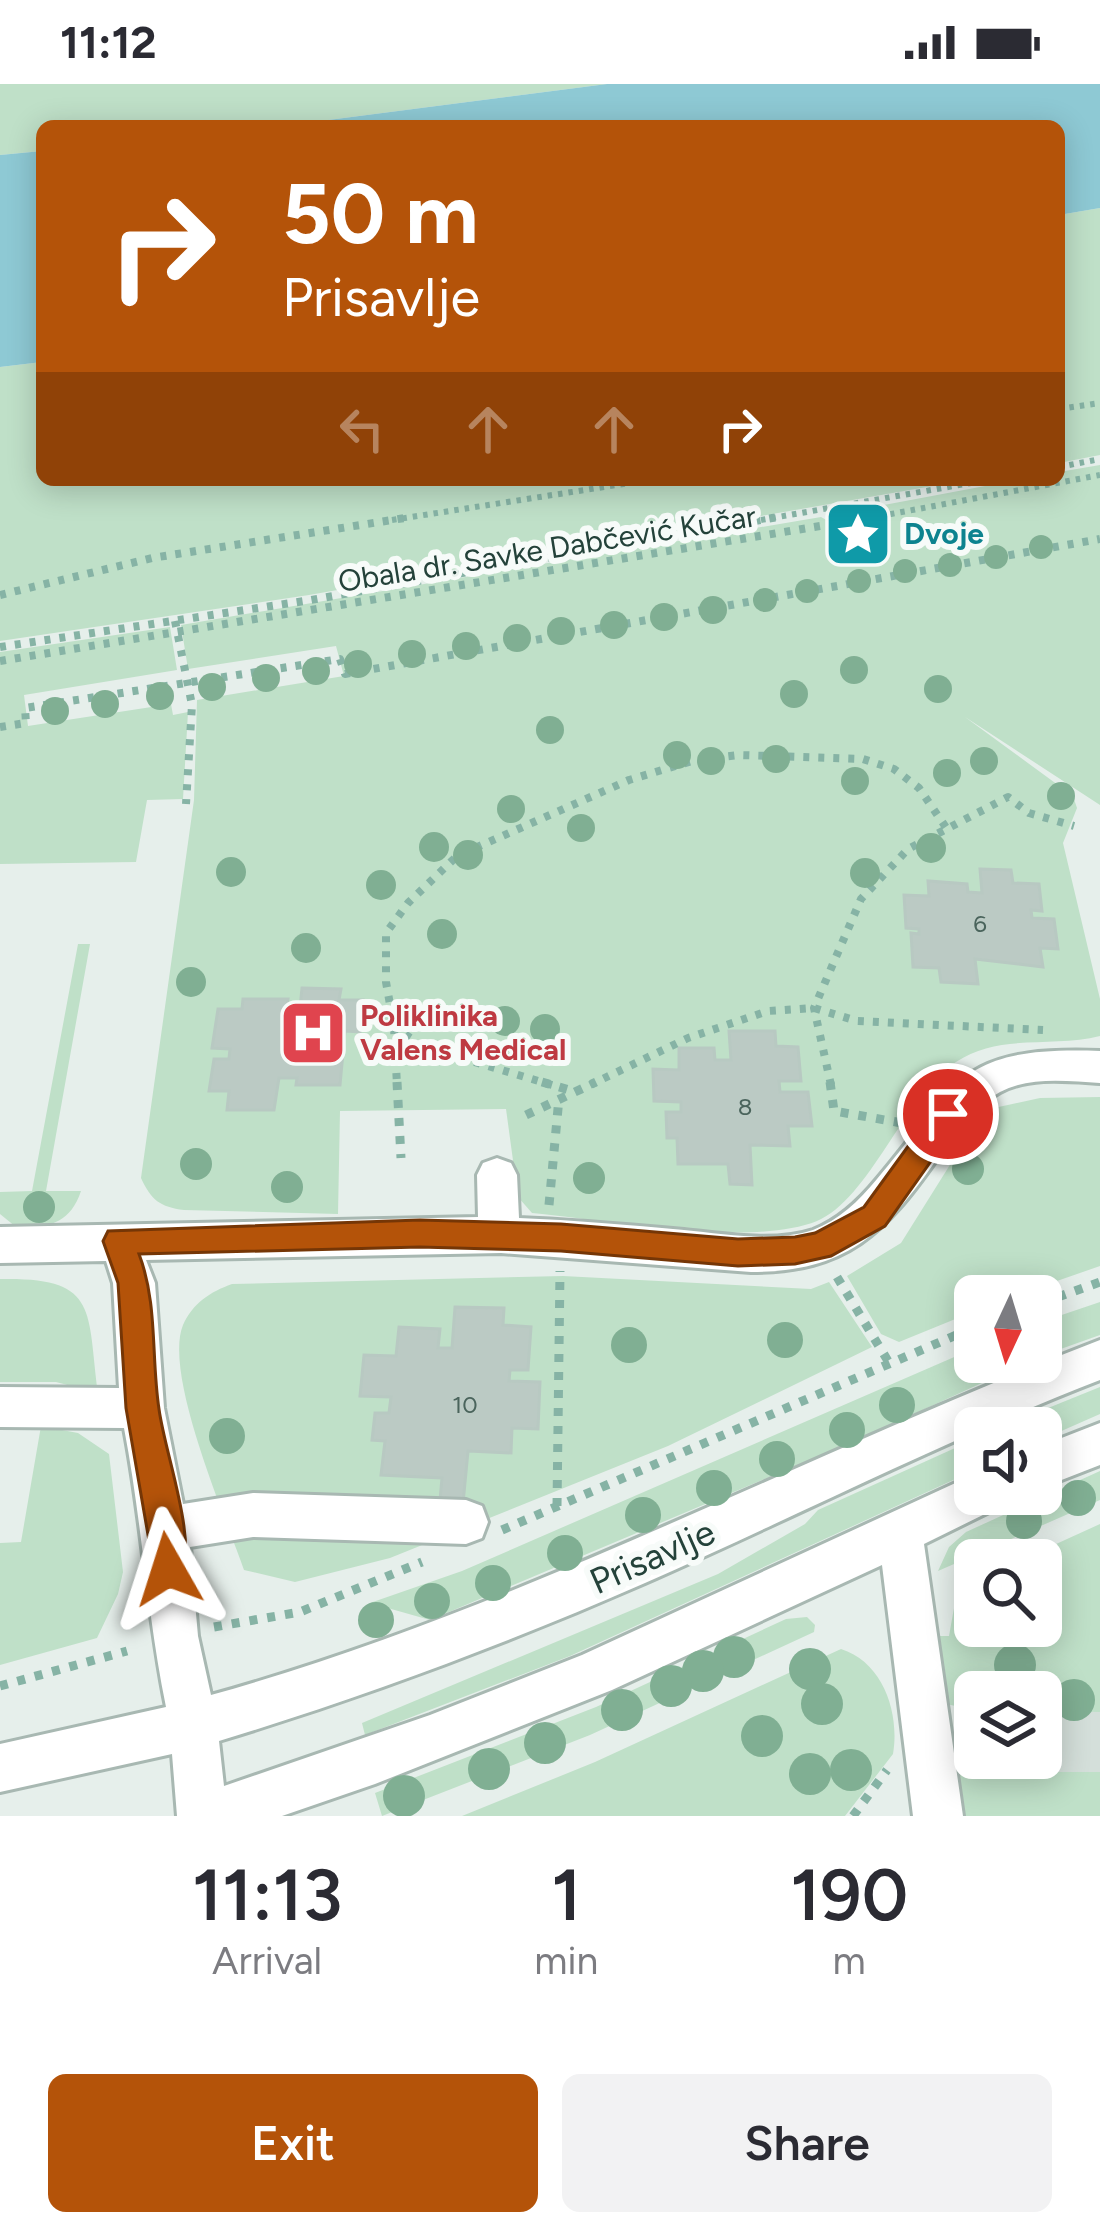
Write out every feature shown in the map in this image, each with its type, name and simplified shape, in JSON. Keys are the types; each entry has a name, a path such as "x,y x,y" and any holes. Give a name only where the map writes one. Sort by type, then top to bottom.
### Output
{"street":[{"path":"0,1245 284,1234 500,1235 738,1252 820,1246 874,1217 948,1114 984,1083 1018,1069 1089,1066"},
{"path":"497,1175 500,1235"},
{"path":"119,1241 134,1283 142,1408 166,1529 175,1636 194,1724 204,1816 344,1772 502,1712 653,1649 954,1506"},
{"name":"Prisavlje","path":"0,1768 194,1724 323,1685 525,1610 984,1405 1100,1360"},
{"path":"0,1407 142,1408"},
{"path":"1062,1459 1100,1444"},
{"path":"166,1529 253,1515 479,1528"},
{"path":"900,1532 938,1816"}],"path":[{"path":"1065,408 1100,404"},
{"path":"1065,466 1100,459"},
{"name":"Obala dr. Savke Dabčević Kučar","path":"1065,482 1100,475"},
{"path":"0,595 152,558 611,486"},
{"name":"Obala dr. Savke Dabčević Kučar","path":"0,647 953,486"},
{"name":"Obala dr. Savke Dabčević Kučar","path":"0,661 739,543 1042,486"},
{"path":"0,727 26,723 25,708 186,680 340,658 345,674 1100,539"},
{"path":"175,621 192,706 186,804"},
{"path":"401,1158 386,933 408,903 457,856 629,780 695,760 739,754 863,759 894,770 919,788 946,829"},
{"path":"915,1126 834,1112 825,1042 814,1008 861,899 908,849 1009,797 1029,813 1074,826"},
{"path":"526,1115 688,1038 768,1011 814,1008 857,1021 1054,1030"},
{"path":"394,1028 424,1047 573,1091"},
{"path":"548,1219 559,1098"},
{"path":"557,1506 560,1270"},
{"path":"837,1277 888,1361"},
{"path":"1062,1296 1100,1282"},
{"path":"479,1528 557,1506 954,1335"},
{"path":"212,1627 300,1612 428,1560"},
{"path":"0,1686 127,1651"},
{"path":"854,1816 891,1765"}],"shaded area":[{"path":"1100,1583 1100,1816 973,1816 968,1779 1062,1779 1062,1671 954,1671 952,1652 969,1647 1062,1647 1062,1611"}],"green space":[{"path":"0,84 607,84 328,120 36,120 36,152 0,155"},
{"path":"1100,208 1100,455 1065,462 1065,214"},
{"path":"36,363 36,486 933,486 309,595 0,641 0,367"},
{"path":"1100,465 1100,805 965,717 1073,796 1077,808 1063,843 1100,999 1100,1036 990,1047 956,1062 920,1098 836,1209 817,1221 788,1229 717,1232 532,1213 518,1197 506,1109 340,1111 338,1214 184,1210 162,1204 149,1192 141,1178 194,800 197,700 344,676 336,646 188,669 181,625 821,517 828,521 850,517 852,511 985,486 1065,486 1065,471"},
{"path":"170,627 177,670 24,695 28,726 171,704 173,715 188,712 183,799 147,800 136,862 0,864 0,652"},
{"path":"78,944 90,944 46,1191 81,1191 71,1211 56,1222 16,1227 0,1214 0,1192 32,1191"},
{"path":"1100,1097 1100,1266 1062,1279 1062,1275 954,1275 954,1320 899,1342 881,1334 847,1276 901,1243 958,1152 994,1108 1040,1098"},
{"path":"563,1276 811,1289 829,1282 872,1347 668,1446 390,1558 295,1582 244,1570 199,1446 182,1377 183,1325 197,1304 232,1284"},
{"path":"0,1279 56,1284 72,1292 88,1319 98,1393 56,1382 0,1382"},
{"path":"1100,1302 1100,1335 1062,1349 1062,1315"},
{"path":"954,1357 954,1383 982,1383 430,1620 370,1603 462,1571"},
{"path":"1100,1387 1100,1414 1062,1431 1062,1407 1051,1407"},
{"path":"41,1426 78,1433 109,1454 123,1572 97,1638 0,1665 0,1543 21,1542"},
{"path":"954,1448 954,1480 570,1656 365,1735 362,1723 718,1574 805,1524 818,1510"},
{"path":"1100,1471 1100,1500 1011,1539 958,1539 1003,1515 1062,1515 1062,1488"},
{"path":"1100,1524 1100,1712 1062,1711 1062,1671 954,1671 954,1706 946,1704 937,1636 949,1636 954,1608 954,1647 1062,1647 1062,1541"},
{"path":"954,1543 954,1564 938,1571"},
{"path":"807,1617 815,1625 814,1632 590,1735 382,1816 375,1793 596,1707 786,1619"},
{"path":"841,1649 878,1677 894,1722 893,1754 845,1816 462,1816 595,1762"},
{"path":"1062,1772 1100,1772 1100,1816 960,1816 956,1779 1062,1779"}],"water":[{"path":"607,84 1100,84 1100,208 1065,214 1065,120 328,120"},
{"path":"36,152 36,363 0,367 0,155"}],"building":[{"path":"980,869 1011,870 1013,883 1039,884 1042,911 1031,910 1032,918 1054,919 1058,949 1040,948 1043,967 975,959 978,984 941,982 939,968 913,967 911,933 919,934 919,929 906,928 904,895 929,896 928,881 967,884 968,892 982,893"},
{"path":"302,988 341,989 339,1000 363,1000 360,1032 345,1031 340,1085 296,1085 297,1078 279,1078 274,1110 227,1110 229,1091 209,1091 214,1059 229,1059 230,1049 212,1048 218,1009 242,1009 243,999 288,999 287,1007 300,1008"},
{"path":"729,1031 775,1031 776,1046 798,1047 801,1081 779,1081 780,1092 808,1092 812,1126 788,1126 790,1146 750,1145 752,1185 730,1184 728,1164 678,1164 677,1138 667,1138 666,1112 681,1112 681,1102 654,1101 653,1069 679,1070 679,1048 714,1048 715,1060 731,1060"},
{"path":"455,1307 504,1308 503,1325 531,1327 528,1370 510,1370 509,1381 540,1382 538,1429 512,1428 511,1453 468,1451 462,1514 439,1512 442,1478 381,1475 385,1441 372,1440 375,1413 389,1413 391,1397 360,1396 364,1355 396,1356 399,1327 440,1329 438,1348 452,1348"}],"place":[{"name":"Dvoje","path":"858,534"},
{"name":"Poliklinika Valens Medical","path":"313,1033"}],"route":[{"path":"168,1569 166,1529 142,1408 134,1283 119,1241 420,1234 795,1251 848,1234 874,1217 948,1114"}]}
